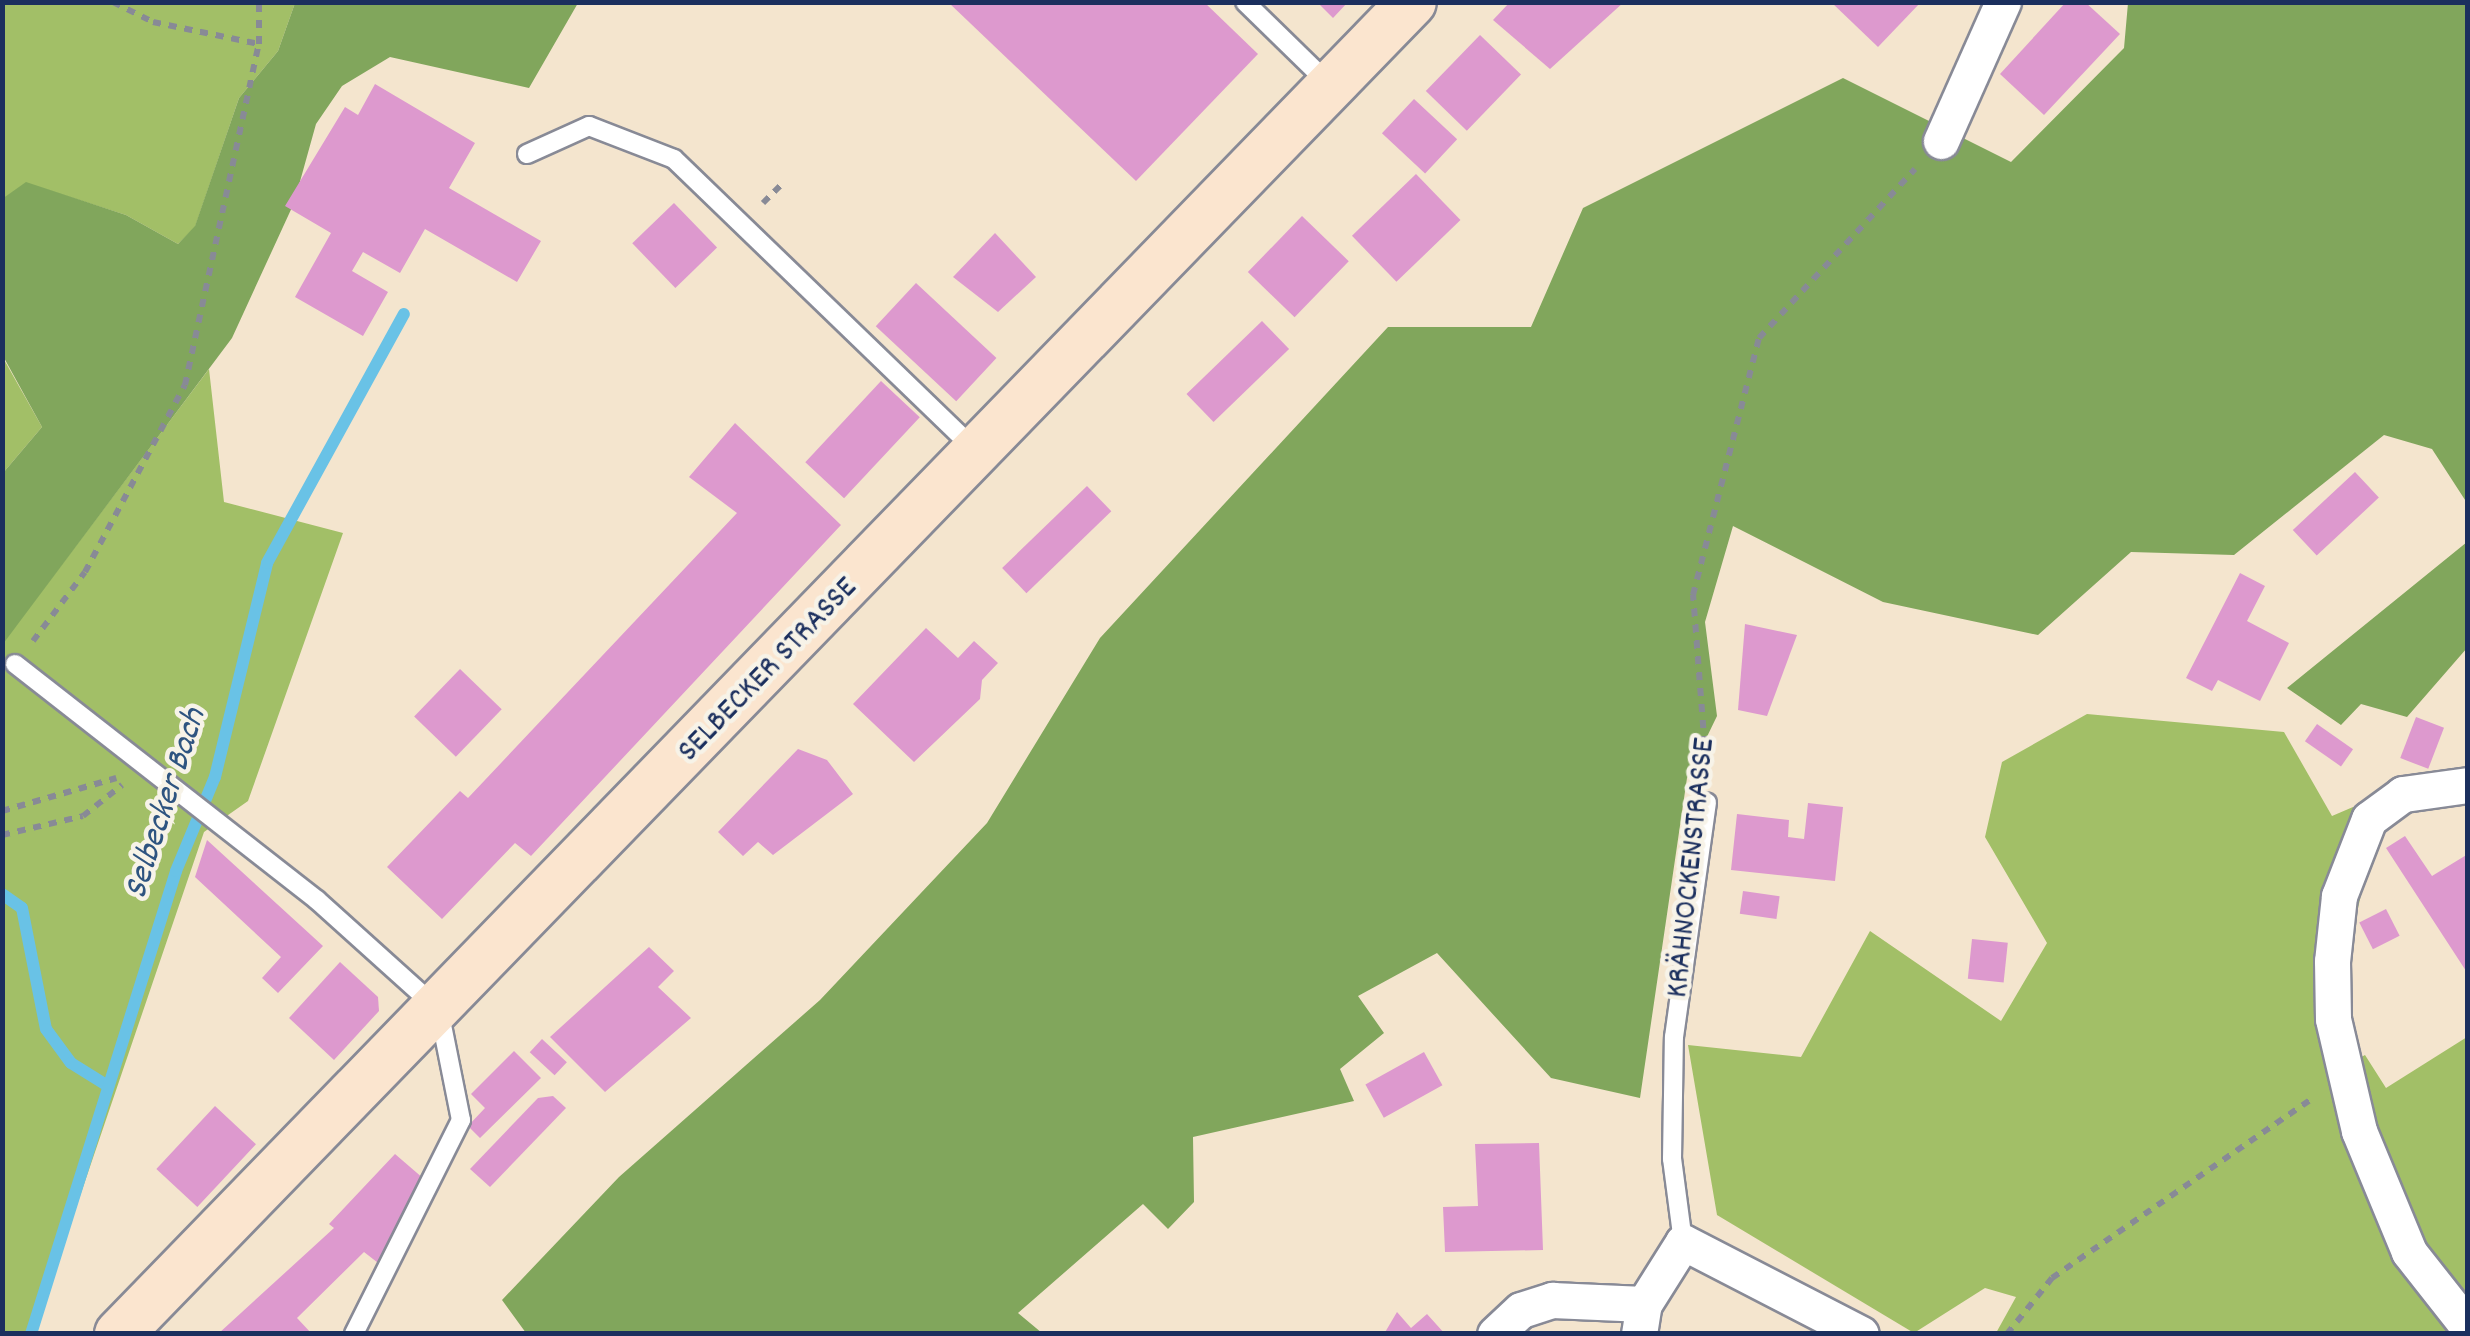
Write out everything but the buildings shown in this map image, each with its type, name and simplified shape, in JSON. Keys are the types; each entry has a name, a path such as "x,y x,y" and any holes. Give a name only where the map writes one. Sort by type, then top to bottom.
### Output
{"main road":[{"name":"SELBECKER STRASSE","path":"119,1334 980,454 1412,2"}],"street":[{"path":"1941,141 2004,2"},
{"path":"2468,785 2403,794 2369,818 2340,896 2332,961 2343,1077 2409,1252 2468,1328"},
{"path":"1494,1334 1521,1310 1552,1300 1641,1319 1683,1242 1861,1334"}],"lane":[{"path":"1245,2 1332,88"},
{"path":"528,154 590,126 674,159 980,454"},
{"path":"15,664 220,824 439,1010 460,1120 354,1334"},
{"name":"KRÄHNOCKENSTRASSE","path":"1683,1242 1672,1160 1674,1037 1707,802"}],"path":[{"path":"113,2 153,22 259,44"},
{"path":"15,664 85,572 185,385 259,44 259,2"},
{"name":"KRÄHNOCKENSTRASSE","path":"1707,802 1709,710 1693,596 1759,338 1941,141"},
{"path":"2,811 74,796 146,765"},
{"path":"2,835 83,816 146,765"},
{"path":"2007,1334 2052,1278 2343,1077"}],"green space":[{"path":"3,3 295,3 278,51 239,98 195,227 178,244 126,215 26,183 3,199"},
{"path":"295,3 578,3 529,88 390,57 342,86 316,124 294,203 232,338 3,644 3,473 42,427 3,356 2,199 26,182 126,215 178,244 195,226 239,98 278,51"},
{"path":"2128,3 2467,3 2467,503 2432,449 2384,435 2234,555 2131,552 2038,635 1883,602 1733,526 1705,622 1717,716 1687,778 1640,1098 1551,1078 1437,953 1358,996 1384,1033 1340,1069 1354,1101 1193,1137 1194,1202 1168,1229 1143,1204 1018,1313 1042,1333 526,1333 502,1300 619,1177 820,1000 987,823 1100,638 1388,327 1531,327 1583,208 1843,78 2011,162 2124,48"},
{"path":"2,356 42,427 3,473 2,473"},
{"path":"209,369 224,502 343,533 248,801 204,832 33,1334 2,1333 2,644"},
{"path":"2467,542 2467,648 2407,717 2361,704 2341,725 2287,688"},
{"path":"2087,714 2284,732 2332,816 2353,807 2376,828 2345,966 2354,1061 2365,1055 2386,1088 2467,1037 2467,1333 1996,1333 2016,1297 1985,1288 1914,1333 1717,1215 1688,1045 1801,1057 1870,931 2001,1021 2047,943 1985,837 2002,762"}],"waterway":[{"name":"Selbecker Bach","path":"31,1334 176,871 215,777 267,563 404,314"},
{"path":"2,894 22,908 46,1029 71,1063 108,1086"}]}
